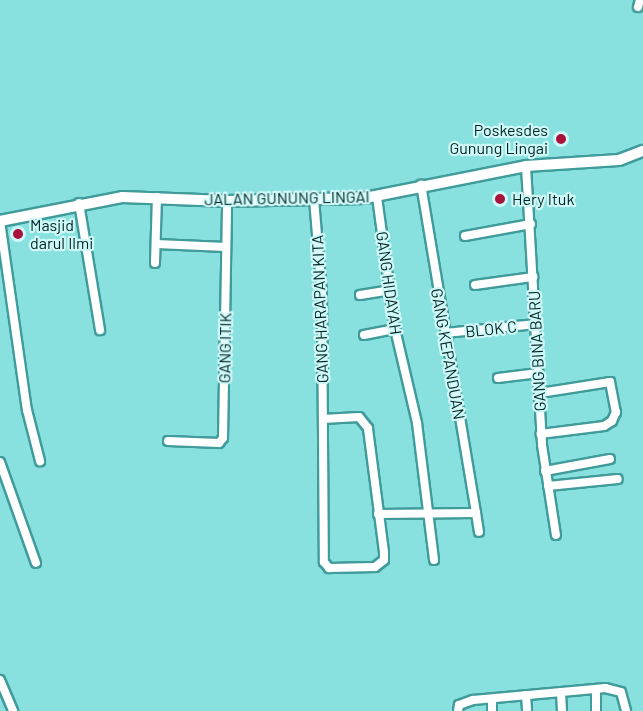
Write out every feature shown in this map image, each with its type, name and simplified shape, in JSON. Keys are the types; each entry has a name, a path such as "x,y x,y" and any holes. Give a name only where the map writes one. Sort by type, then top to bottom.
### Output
{"street":[{"name":"JALAN GUNUNG LINGAI","path":"0,221 80,203 122,197 227,201 377,197 421,186 526,166 619,160 643,150"},
{"name":"GANG BINA BARU","path":"526,166 537,324 541,434 556,535"},
{"name":"GANG KEPANDUAN","path":"421,186 471,514 479,532"},
{"path":"155,263 157,197"},
{"name":"GANG HIDAYAH","path":"377,197 395,329 417,423 434,561"},
{"name":"GANG HARAPAN KITA","path":"314,200 322,295 323,419 325,566 381,564 384,552 364,421 323,419"},
{"name":"GANG ITIK","path":"168,441 219,443 223,438 227,201"},
{"path":"80,203 100,330"},
{"path":"0,221 27,410 40,461"},
{"path":"465,236 531,224"},
{"path":"156,244 226,247"},
{"path":"475,285 533,277"},
{"path":"360,295 390,290"},
{"name":"BLOK C","path":"445,333 537,324"},
{"path":"364,334 395,329"},
{"path":"498,378 539,373"},
{"path":"540,393 606,382 612,388 615,417 608,424 541,434"},
{"path":"545,471 610,459"},
{"path":"0,462 36,563"},
{"path":"548,486 618,479"},
{"path":"378,514 428,516 471,514"},
{"path":"0,680 13,711"},
{"path":"596,689 596,711"},
{"path":"458,711 464,702 596,689 621,692 626,711"},
{"path":"561,692 562,711"},
{"path":"526,695 527,711"},
{"path":"492,699 492,711"}],"place":[{"name":"Poskesdes Gunung Lingai","path":"561,139"},
{"name":"Hery Ituk","path":"500,199"},
{"name":"Masjid darul Ilmi","path":"18,234"}]}
